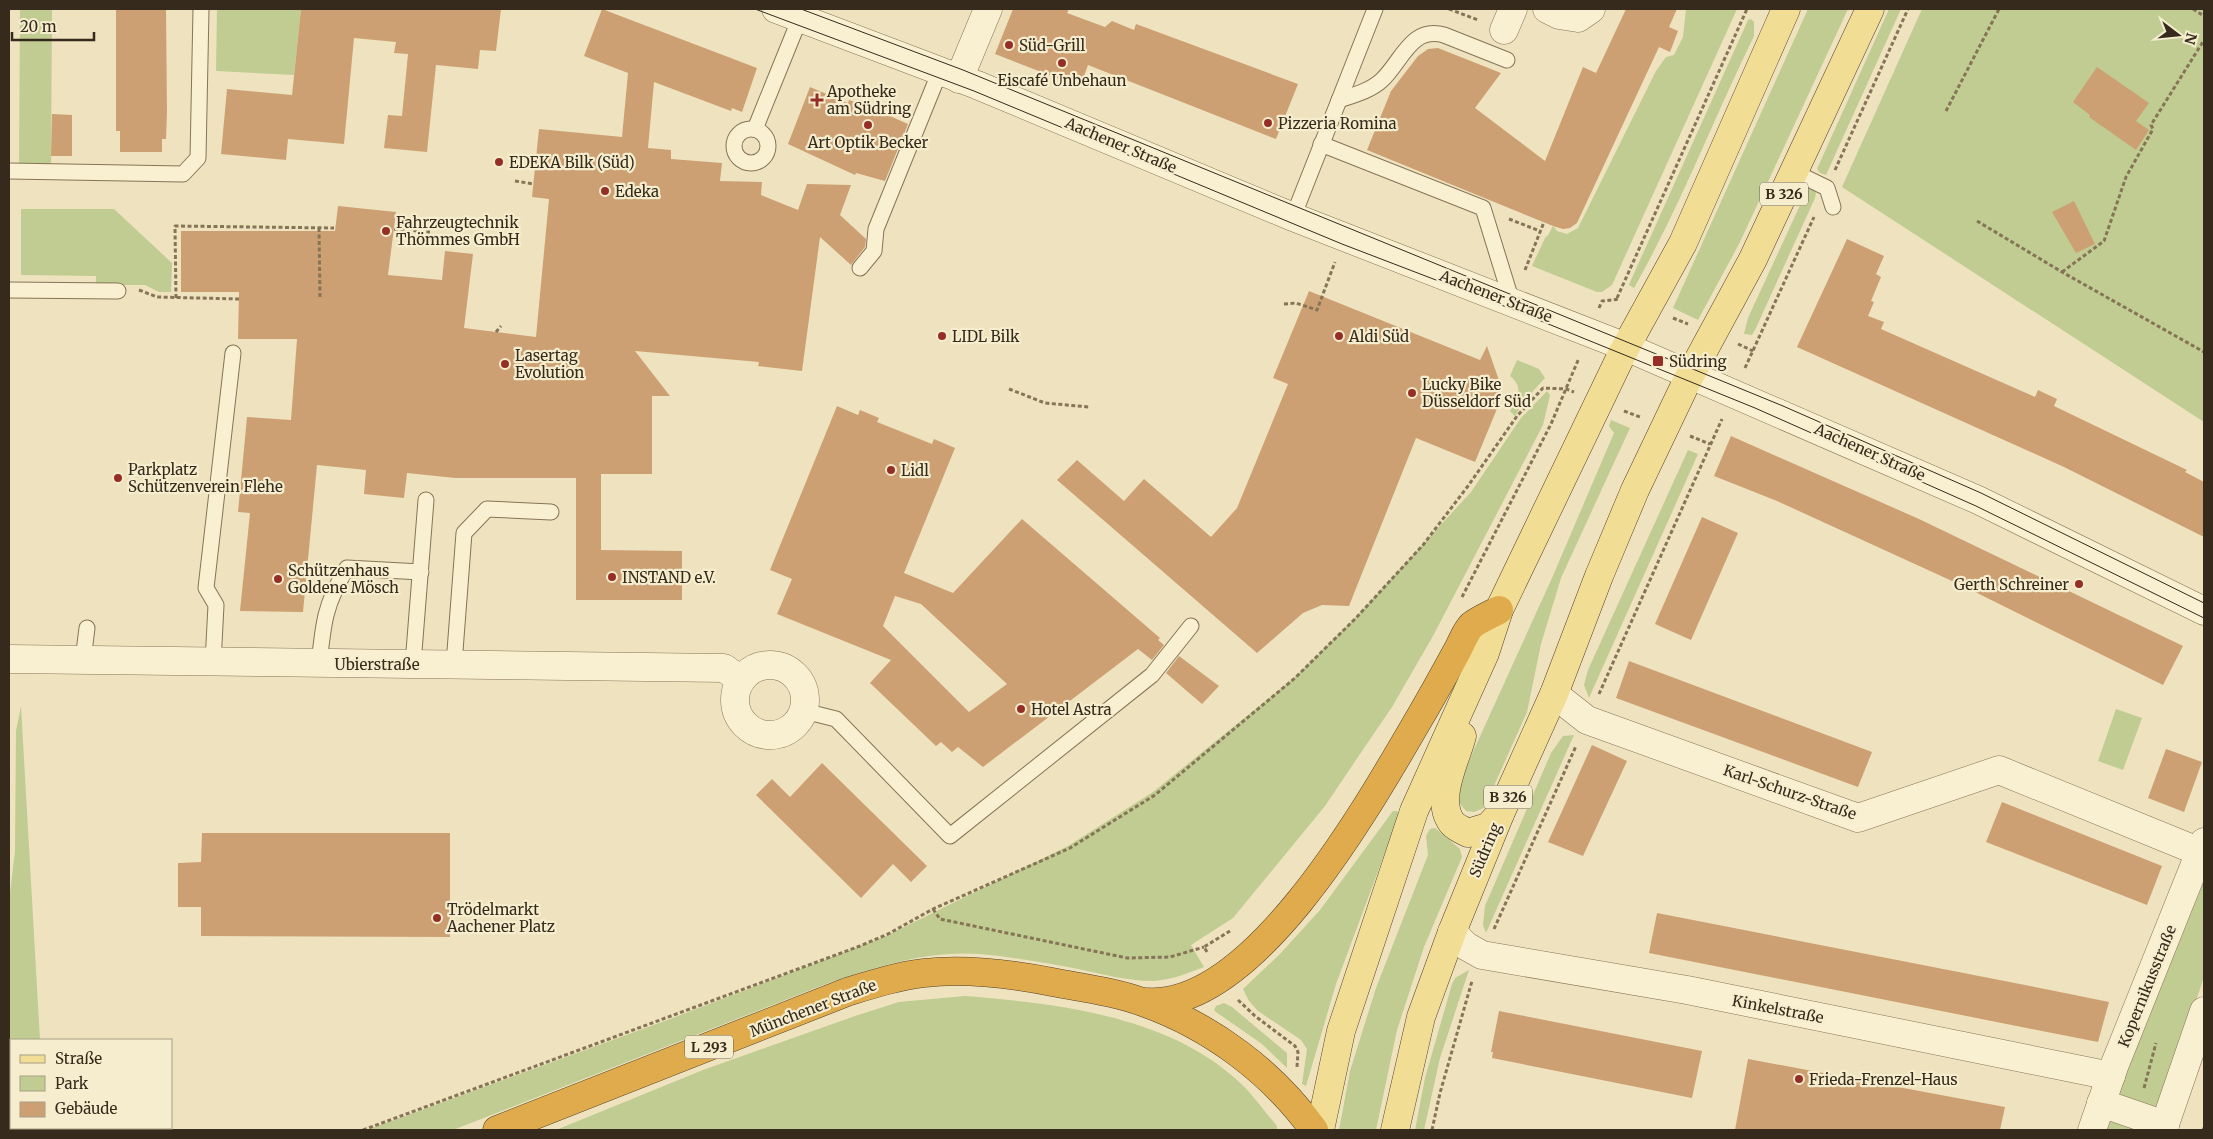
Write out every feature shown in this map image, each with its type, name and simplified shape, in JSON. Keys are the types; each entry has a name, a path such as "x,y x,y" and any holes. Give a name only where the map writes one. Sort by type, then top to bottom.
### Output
{"highway":[{"path":"1142,1002 1159,1003 1177,1000 1222,976 1240,964 1275,929 1311,888 1344,842 1386,775 1471,626 1499,610"},
{"name":"Münchener Straße","path":"497,1130 798,1013 847,992 893,978 943,971 1004,974 1080,987 1142,1002"},
{"path":"1142,1002 1195,1024 1221,1040 1256,1067 1289,1098 1314,1130"}],"main road":[{"path":"1500,814 1488,827 1468,833 1450,820 1445,805 1448,782 1499,610 1626,347 1683,243 1786,9"},
{"name":"Südring","path":"1395,1130 1421,1016 1452,932 1500,814 1554,694 1578,628 1635,490 1690,375 1714,334 1794,172 1870,9"},
{"path":"1320,1130 1341,1031 1414,811 1485,653"}],"street":[{"path":"949,75 988,9"},
{"path":"1547,9 1559,15 1578,18 1591,9"},
{"name":"Aachener Straße","path":"788,13 949,75 1344,238 1626,347 1978,500 2204,611"},
{"name":"Ubierstraße","path":"9,659 319,665 454,664 724,668 742,680"},
{"path":"760,667 781,667 791,672 804,689 804,711 791,728 782,734 760,734 742,722 737,712 735,701 742,680 760,667"},
{"name":"Karl-Schurz-Straße","path":"1554,694 1587,720 1858,818 1999,770 2202,847"},
{"name":"Kopernikusstraße","path":"2092,1130 2113,1070 2202,847"},
{"name":"Kinkelstraße","path":"1452,932 1466,946 1482,955 1687,990 2113,1070"},
{"path":"2101,1102 2169,1129 2174,1097 2204,1011"}],"lane":[{"path":"9,171 183,174 198,158 201,9"},
{"path":"1293,217 1375,9"},
{"path":"755,129 788,13"},
{"path":"1339,100 1372,88 1383,79 1408,45 1417,37 1426,34 1435,32 1507,60"},
{"path":"860,268 874,251 876,229 949,75"},
{"path":"1321,144 1483,208 1512,302"},
{"path":"1794,172 1827,188 1833,207"},
{"path":"9,290 118,291"},
{"path":"213,663 216,604 206,588 232,353"},
{"path":"413,664 426,500"},
{"path":"454,664 464,534 487,509 551,512"},
{"path":"319,665 323,621 333,590 347,568 420,572"},
{"path":"804,711 836,719 950,836 1152,675 1191,626"},
{"path":"83,660 87,628"}],"path":[{"path":"1617,298 1747,9"},
{"path":"1946,111 1999,9"},
{"path":"2193,9 2204,16"},
{"path":"2062,272 2104,241 2126,177 2153,129 2151,125 2204,40"},
{"path":"515,181 534,184"},
{"path":"1977,221 2062,272 2204,352"},
{"path":"1512,302 1544,222"},
{"path":"176,298 175,226 334,228"},
{"path":"320,228 320,297"},
{"path":"394,229 430,232"},
{"path":"1284,304 1296,303 1317,310 1344,238"},
{"path":"118,291 143,290 157,297 240,299"},
{"path":"1602,301 1617,298 1754,351"},
{"path":"496,332 501,326"},
{"path":"362,1130 860,946 888,934 934,909 1070,848 1155,794 1296,678 1356,618 1423,544 1468,486 1517,416 1543,388 1566,389 1551,424 1461,599"},
{"path":"1009,389 1045,403 1089,407"},
{"path":"1432,1130 1440,1093 1474,976 1482,955 1710,444"},
{"path":"934,909 940,919 1128,958 1170,957 1204,947 1235,928"},
{"path":"1204,947 1222,976"},
{"path":"2113,1070 2145,1077 2174,1097"}],"green space":[{"path":"20,9 52,9 51,167 19,167"},
{"path":"217,9 301,9 294,75 216,71"},
{"path":"1686,9 1737,9 1612,285 1602,292 1597,292 1532,266 1546,236 1553,226 1557,231 1567,234 1578,228 1656,71 1666,57 1674,55 1683,37"},
{"path":"1808,9 1848,9 1740,242 1698,320 1673,308"},
{"path":"1889,9 1901,9 1826,175 1820,173 1817,169"},
{"path":"1922,9 2204,9 2204,422 1842,187"},
{"path":"1751,19 1754,22 1754,36 1681,195 1634,288 1629,285 1631,280 1748,20"},
{"path":"1808,188 1813,189 1816,193 1815,198 1756,328 1752,335 1744,334 1748,318"},
{"path":"21,209 114,209 172,263 171,292 159,292 145,285 96,285 96,276 21,275"},
{"path":"1517,360 1539,369 1545,378 1525,400 1515,416 1510,411 1517,397 1518,388 1510,376"},
{"path":"1547,391 1550,395 1543,425 1433,636 1392,707 1325,806 1233,918 1191,945 1204,967 1173,978 1144,981 1041,962 980,954 942,954 904,960 831,982 453,1130 367,1130 670,1019 886,936 1068,846 1153,792 1295,677 1356,617 1471,492 1521,418"},
{"path":"1611,420 1630,428 1561,578 1541,644 1527,712 1484,808 1474,812 1466,811 1456,799 1457,787 1552,578 1614,433 1609,426"},
{"path":"1688,450 1698,454 1589,698 1584,685 1588,670"},
{"path":"21,706 40,1039 10,1039 10,1129 107,1130 9,1130 9,901 15,851 16,731"},
{"path":"2116,709 2142,718 2123,770 2098,761"},
{"path":"1574,735 1486,933 1483,925 1485,906 1551,753 1563,736"},
{"path":"1393,811 1397,811 1399,815 1336,984 1306,1086 1302,1084 1307,1049 1301,1040 1258,1011 1249,1001 1243,989 1280,954 1320,910"},
{"path":"1435,828 1460,849 1462,857 1424,947 1397,1030 1376,1130 1339,1130 1350,1071 1376,988 1428,855 1426,836 1430,829"},
{"path":"2204,852 2204,977 2152,1130 2101,1130"},
{"path":"1469,970 1440,1058 1424,1130 1415,1130 1425,1078 1452,984 1455,978"},
{"path":"965,996 1036,1003 1073,1009 1144,1027 1178,1041 1209,1058 1237,1080 1253,1096 1277,1126 1277,1130 556,1130 703,1070 858,1015 899,1002"},
{"path":"1224,1003 1232,1007 1287,1053 1287,1068 1262,1044 1214,1010 1216,1006"}],"building":[{"path":"116,9 166,9 167,112 166,139 162,139 162,152 120,152 120,131 116,131"},
{"path":"301,9 501,9 496,51 480,50 478,69 436,65 427,152 384,148 388,115 402,116 408,54 394,53 396,42 354,38 344,144 288,139 286,160 221,154 227,89 292,95"},
{"path":"602,9 757,68 742,112 732,108 731,111 654,82 648,148 671,150 671,159 722,163 720,181 762,182 761,195 798,210 807,184 851,185 840,215 866,239 865,247 851,265 820,237 802,371 758,366 759,362 635,351 670,396 652,396 652,474 601,474 601,550 682,551 682,600 576,600 576,478 455,478 407,473 404,498 364,494 366,470 317,465 303,612 240,611 250,513 238,512 247,417 291,420 297,339 238,339 239,292 181,292 181,231 335,231 338,206 396,212 388,275 442,280 445,251 473,254 464,328 536,337 549,199 532,197 539,129 622,137 628,73 584,56"},
{"path":"1013,9 1069,9 1067,13 1105,27 1112,21 1134,30 1136,24 1298,84 1276,139 1088,65 1080,87 995,54"},
{"path":"1626,9 1677,9 1669,27 1678,31 1670,52 1659,47 1577,223 1570,228 1563,229 1553,226 1367,150 1391,91 1418,56 1428,49 1438,48 1501,73 1475,108 1545,161 1583,67 1596,73"},
{"path":"2097,67 2149,103 2136,121 2149,130 2136,150 2089,117 2090,115 2073,102"},
{"path":"810,87 848,103 849,100 874,109 908,124 885,181 856,173 855,175 788,144"},
{"path":"52,114 72,115 72,156 51,156"},
{"path":"2074,201 2095,244 2076,253 2052,212"},
{"path":"1847,239 1884,256 1876,274 1881,277 1871,301 1874,302 1868,316 1884,322 1881,329 2035,397 2038,390 2057,399 2054,406 2187,470 2185,472 2204,482 2204,537 2064,467 1797,347"},
{"path":"1309,291 1480,360 1487,346 1501,386 1501,399 1475,462 1416,438 1349,606 1322,605 1303,613 1257,653 1057,480 1077,460 1124,501 1144,479 1211,537 1237,508 1288,384 1273,378"},
{"path":"837,406 858,415 860,410 879,418 877,422 932,444 934,439 955,448 904,573 953,593 1022,519 1160,638 1158,640 1164,645 1152,660 1138,649 983,767 958,747 952,752 941,742 936,746 870,683 891,660 777,614 792,579 770,570","holes":["895,596 921,604 1007,684 969,712 883,626"]},
{"path":"1731,436 1919,519 2183,646 2163,685 1963,586 1777,501 1714,476"},
{"path":"1702,517 1738,533 1691,640 1655,624"},
{"path":"1179,656 1219,686 1202,704 1166,673"},
{"path":"1629,661 1872,752 1858,787 1616,698"},
{"path":"1592,745 1627,761 1583,856 1548,842"},
{"path":"2166,749 2202,762 2184,812 2148,798"},
{"path":"822,763 927,866 911,882 893,864 861,898 756,795 772,779 790,797"},
{"path":"2002,802 2162,866 2147,905 1986,842"},
{"path":"202,833 450,833 450,937 201,936 201,907 178,907 178,863 201,862"},
{"path":"1657,913 2109,1002 2098,1042 2042,1031 1649,953"},
{"path":"1499,1011 1702,1051 1692,1098 1492,1058 1493,1052 1491,1052"},
{"name":"Frieda-Frenzel-Haus","path":"1748,1059 2005,1107 2000,1130 1735,1130"}],"tram line":[{"path":"755,9 974,91 1342,244 1509,308 1755,408 1976,506 2204,618"},
{"path":"801,9 963,70 1783,406 1981,493 2204,603"}],"place":[{"name":"Süd-Grill","path":"1009,45"},
{"name":"Eiscafé Unbehaun","path":"1062,63"},
{"name":"Apotheke am Südring","path":"817,100"},
{"name":"Pizzeria Romina","path":"1268,123"},
{"name":"Art Optik Becker","path":"868,125"},
{"name":"EDEKA Bilk (Süd)","path":"499,162"},
{"name":"Edeka","path":"605,191"},
{"name":"Fahrzeugtechnik Thömmes GmbH","path":"386,231"},
{"name":"LIDL Bilk","path":"942,336"},
{"name":"Aldi Süd","path":"1339,336"},
{"name":"Südring","path":"1658,361"},
{"name":"Lasertag Evolution","path":"505,364"},
{"name":"Lucky Bike Düsseldorf Süd","path":"1412,393"},
{"name":"Lidl","path":"891,470"},
{"name":"Parkplatz Schützenverein Flehe","path":"118,478"},
{"name":"INSTAND e.V.","path":"612,577"},
{"name":"Schützenhaus Goldene Mösch","path":"278,579"},
{"name":"Gerth Schreiner","path":"2079,584"},
{"name":"Hotel Astra","path":"1021,709"},
{"name":"Trödelmarkt Aachener Platz","path":"437,918"},
{"name":"Frieda-Frenzel-Haus","path":"1799,1079"}]}
